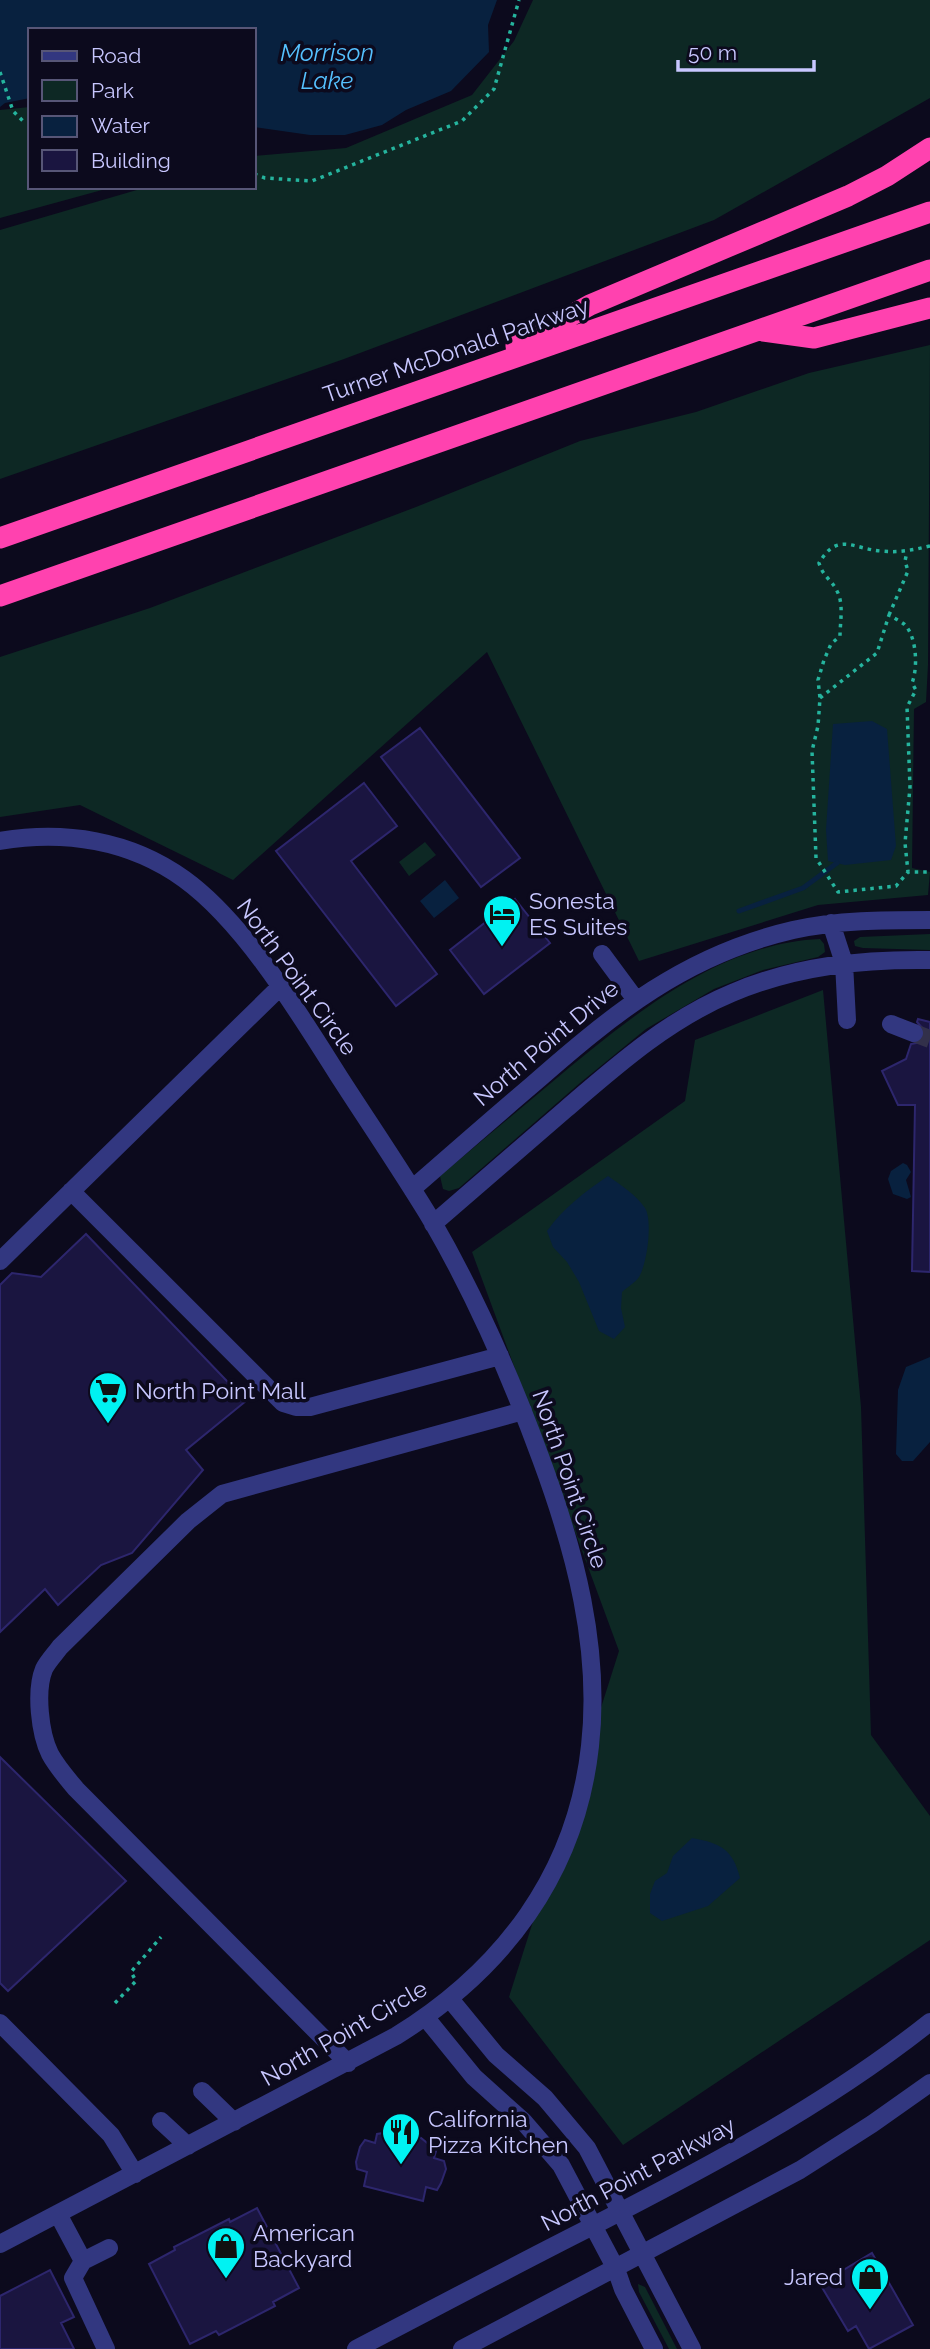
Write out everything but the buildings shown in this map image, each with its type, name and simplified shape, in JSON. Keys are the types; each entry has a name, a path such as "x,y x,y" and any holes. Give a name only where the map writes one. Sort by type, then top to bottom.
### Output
{"highway":[{"path":"459,376 590,306 848,196 887,176 930,148"},
{"name":"Turner McDonald Parkway","path":"0,538 930,212"},
{"path":"0,596 930,270"},
{"path":"758,331 814,338 930,308"}],"street":[{"name":"North Point Circle","path":"0,841 47,836 72,837 100,841 149,859 187,881 211,903 280,987 433,1224 500,1356 523,1411 571,1546 582,1595 591,1671 590,1746 581,1797 554,1874 519,1928 476,1976 426,2018 348,2063 0,2244"},
{"name":"North Point Drive","path":"412,1189 596,1028 676,974 714,955 767,937 831,923 930,920"},
{"path":"831,923 844,963 848,1020"},
{"path":"602,954 636,1000"},
{"path":"433,1224 622,1061 668,1028 730,993 767,980 844,963 930,960"},
{"path":"0,1261 280,987"},
{"path":"891,1024 914,1033"},
{"path":"71,1191 284,1403 296,1407 310,1407 500,1356"},
{"path":"348,2063 61,1771 44,1738 41,1718 41,1682 44,1669 60,1647 188,1521 222,1494 523,1411"},
{"path":"450,1999 496,2055 545,2098 587,2148 692,2349"},
{"path":"426,2018 474,2077 545,2144 561,2165 594,2225 654,2349"},
{"name":"North Point Parkway","path":"356,2349 775,2128 845,2084 930,2022"},
{"path":"0,2023 111,2135 135,2174"},
{"path":"461,2349 644,2255 800,2170 930,2083"},
{"path":"202,2091 234,2122"},
{"path":"162,2121 188,2146"},
{"path":"58,2214 83,2261"},
{"path":"106,2349 73,2278 83,2261 109,2248"}],"path":[{"path":"256,175 265,178 312,181 462,121 494,89 519,0"},
{"path":"0,72 13,111 23,121 28,121"},
{"path":"889,615 905,625 913,640 916,674 912,683 916,690 906,707 910,787 905,843 908,872 896,886 838,892 816,859 812,751 818,726 818,680 831,644 840,636 841,604 837,590 822,574 818,563 825,553 838,544 852,543 877,551 907,552 930,546"},
{"path":"820,698 877,653 889,615 908,571 905,561 907,552"},
{"path":"908,872 930,872"},
{"path":"115,2003 136,1981 131,1972 162,1937"}],"green space":[{"path":"533,0 930,0 930,98 714,220 344,359 0,479 0,230 140,189 256,189 256,156 346,148 472,95 514,41"},
{"path":"28,107 28,189 106,189 0,218 0,110"},
{"path":"930,345 928,665 926,702 914,709 912,868 930,872 928,895 818,905 639,961 487,652 233,880 80,805 0,817 0,657 150,608 416,507 580,441 696,412 809,373"},
{"path":"425,842 436,855 409,876 399,862"},
{"path":"930,934 930,950 863,948 855,946 854,941 860,937"},
{"path":"820,939 825,952 818,957 763,970 714,989 646,1029 459,1188 449,1191 443,1189 440,1176 610,1034 675,989 745,954 782,944"},
{"path":"823,990 861,1407 871,1735 930,1816 930,1940 623,2145 509,1997 619,1651 472,1252 685,1101 695,1040"},
{"path":"638,2284 645,2287 677,2349 669,2349 639,2292"}],"water":[{"name":"Morrison Lake","path":"0,0 497,0 488,25 489,52 451,91 406,110 382,125 345,135 310,135 256,127 256,28 28,28 28,98 5,103 0,107"},
{"path":"872,721 887,729 896,846 891,860 845,865 828,861 826,830 833,724"},
{"path":"445,880 459,898 434,918 420,901"},
{"path":"903,1163 911,1172 906,1180 911,1197 907,1199 893,1194 888,1179 891,1171"},
{"path":"608,1176 641,1203 649,1222 642,1271 622,1292 621,1308 625,1327 614,1339 599,1331 579,1282 567,1262 553,1247 547,1231 567,1208"},
{"path":"930,1357 930,1442 913,1461 902,1461 896,1454 898,1390 906,1367"},
{"path":"692,1838 724,1849 733,1860 740,1878 708,1906 662,1921 650,1913 650,1894 655,1881 667,1873 673,1856"}],"waterway":[{"path":"739,911 803,888 837,863"}],"tunnel":[{"path":"914,1033 930,1039"}],"place":[{"name":"Sonesta ES Suites","path":"502,948"},
{"name":"North Point Mall","path":"108,1425"},
{"name":"California Pizza Kitchen","path":"401,2166"},
{"name":"American Backyard","path":"226,2280"},
{"name":"Jared","path":"870,2311"}]}
